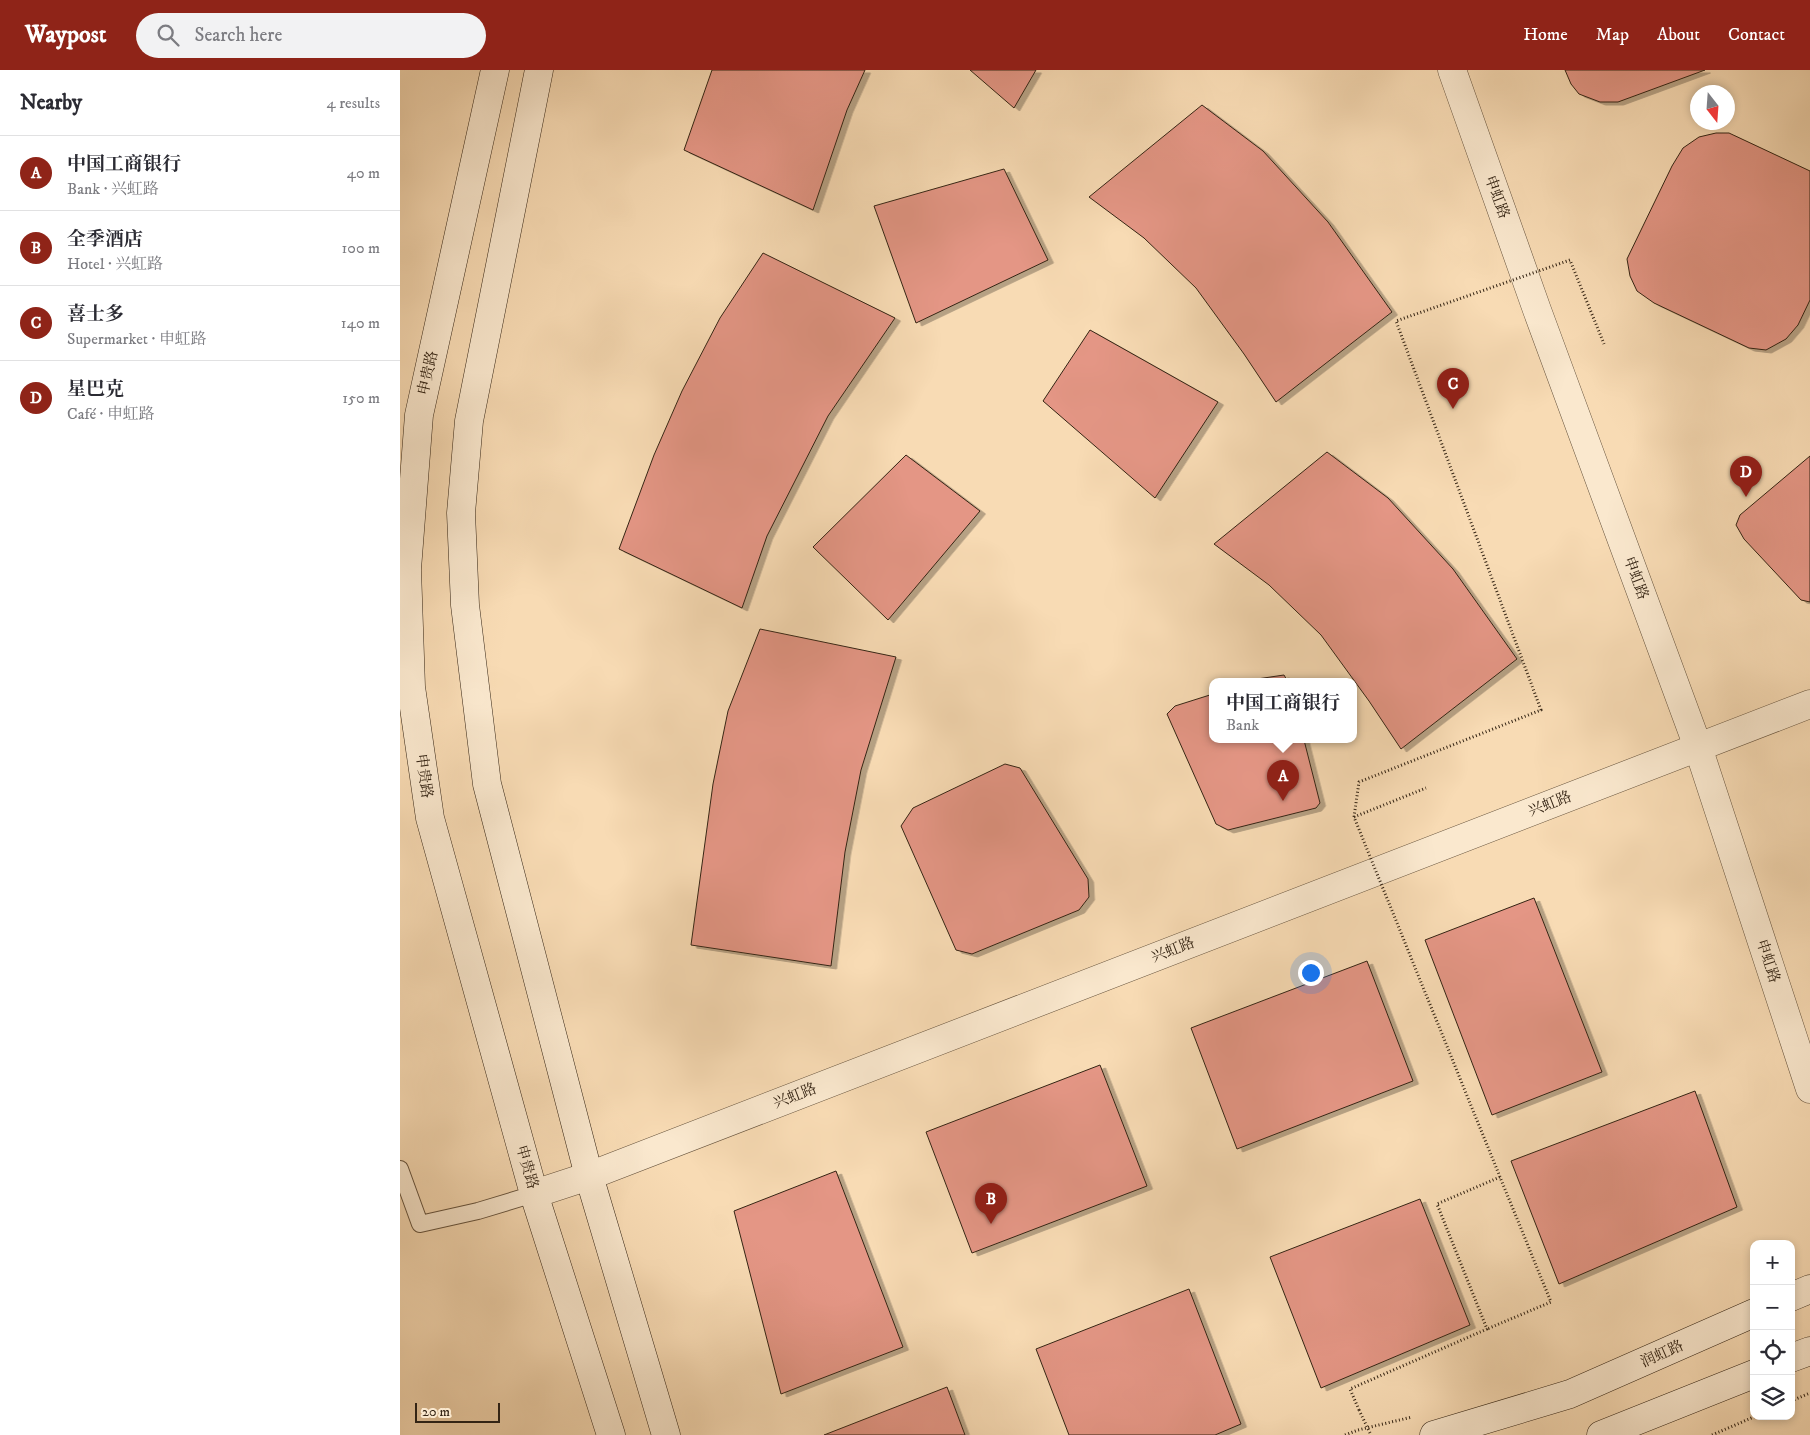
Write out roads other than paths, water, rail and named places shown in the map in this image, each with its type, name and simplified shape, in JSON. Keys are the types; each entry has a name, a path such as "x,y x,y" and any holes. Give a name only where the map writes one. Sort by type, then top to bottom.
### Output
{"main road":[{"name":"申贵路","path":"495,70 419,415 407,569 411,687 430,818 534,1194 611,1435"},
{"path":"539,70 469,421 460,513 466,605 488,784 589,1176 666,1435"},
{"name":"申虹路","path":"1452,70 1537,310 1698,747 1810,1089"},
{"name":"兴虹路","path":"534,1194 589,1176 1810,704"},
{"path":"1795,1295 1810,1289"},
{"name":"润虹路","path":"1434,1435 1570,1394 1750,1315"},
{"path":"1795,1357 1810,1351"},
{"path":"1601,1435 1751,1375"}],"lane":[{"path":"400,1169 420,1224 478,1211 534,1194"}],"place":[{"name":"喜士多","path":"1453,409"},
{"name":"星巴克","path":"1746,497"},
{"name":"中国工商银行","path":"1283,801"},
{"name":"全季酒店","path":"991,1224"}]}
